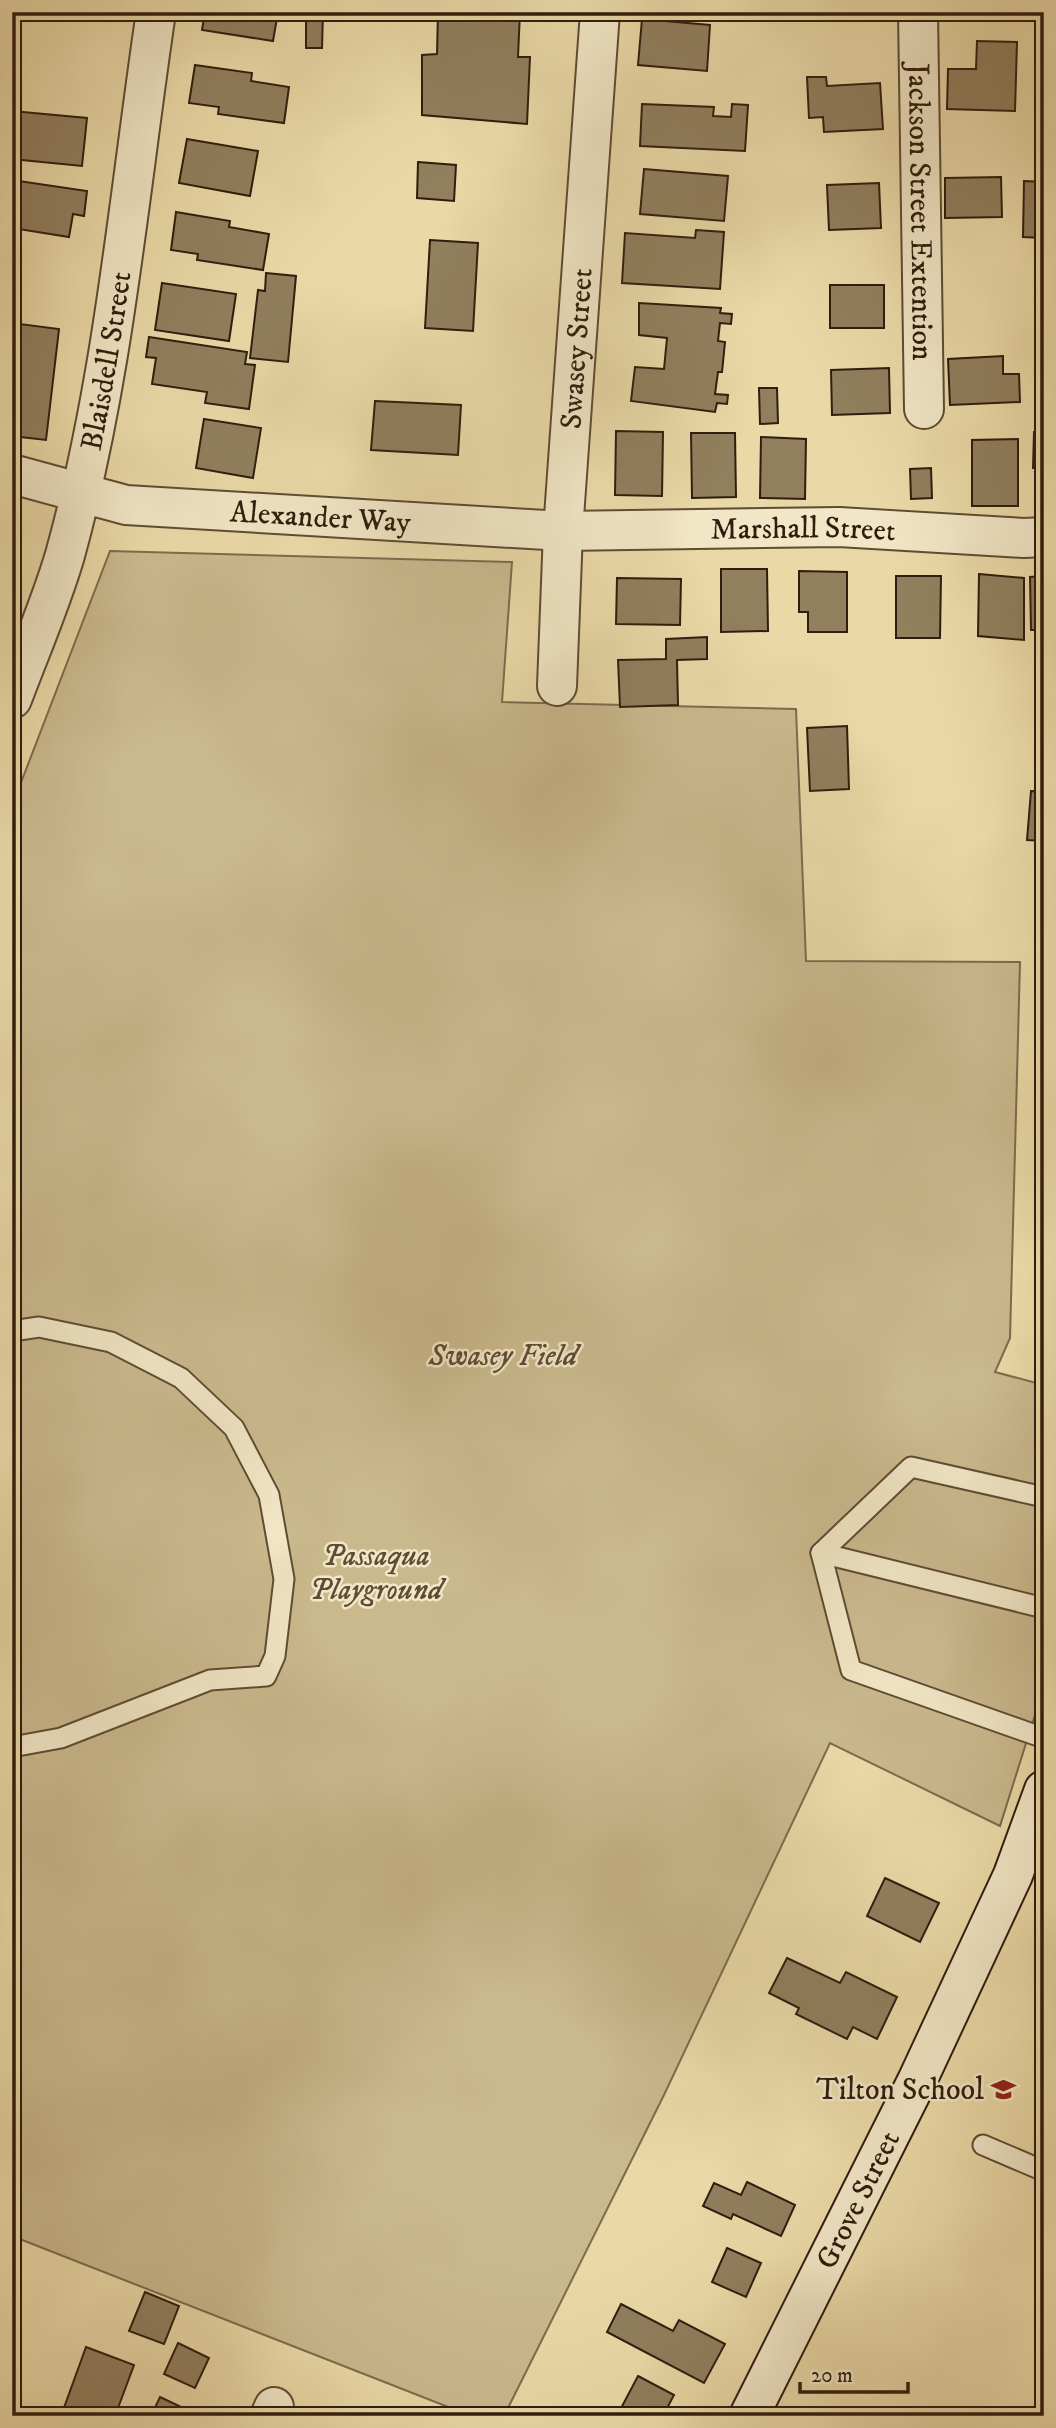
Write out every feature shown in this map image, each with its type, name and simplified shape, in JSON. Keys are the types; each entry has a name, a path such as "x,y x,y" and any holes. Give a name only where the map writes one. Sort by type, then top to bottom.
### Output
{"street":[{"name":"Blaisdell Street","path":"12,699 64,558 81,491 105,376 156,12"},
{"name":"Swasey Street","path":"557,686 563,531 600,12"},
{"name":"Jackson Street Extention","path":"918,12 924,409"},
{"path":"12,474 81,491"},
{"name":"Alexander Way","path":"81,491 126,505 563,531"},
{"name":"Marshall Street","path":"563,531 839,527 1044,537"},
{"name":"Grove Street","path":"748,2416 921,2072 1013,1875 1044,1790"}],"lane":[{"path":"12,1331 39,1326 111,1342 181,1378 234,1429 269,1495 284,1579 275,1656 266,1676 210,1680 61,1738 12,1747"},
{"path":"821,1553 911,1467 1044,1497"},
{"path":"821,1553 1044,1608"},
{"path":"821,1553 852,1670 1044,1738"},
{"path":"983,2145 1044,2171"}],"green space":[{"name":"Swasey Field","path":"110,551 512,562 502,702 796,709 806,961 1020,962 1010,1338 995,1372 1044,1385 1044,1686 1000,1826 830,1743 664,2095 504,2416 471,2416 12,2236 12,806"}],"building":[{"path":"205,12 278,12 273,41 202,30"},
{"path":"306,12 323,12 322,48 306,48"},
{"path":"438,12 520,12 518,57 530,57 527,124 422,115 422,55 437,54"},
{"path":"642,19 710,25 707,71 638,65"},
{"path":"977,41 1017,42 1015,111 947,109 948,69 976,69"},
{"path":"195,65 252,73 251,81 289,87 284,123 218,114 219,107 189,103"},
{"path":"807,77 826,77 827,86 880,83 883,129 824,132 823,117 809,118"},
{"path":"642,104 714,107 713,116 731,117 732,104 748,105 745,151 640,146"},
{"path":"12,111 87,118 82,166 12,159"},
{"path":"187,139 258,151 250,196 179,183"},
{"path":"418,162 456,165 454,201 417,198"},
{"path":"644,169 728,176 724,221 640,214"},
{"path":"1001,177 1002,217 945,218 945,178"},
{"path":"12,180 87,191 84,216 73,214 69,237 12,228"},
{"path":"1024,181 1044,182 1044,238 1023,237"},
{"path":"879,183 881,228 829,230 827,185"},
{"path":"176,212 230,221 229,227 269,234 263,270 197,260 198,254 171,250"},
{"path":"696,230 724,232 720,289 622,283 625,233 695,238"},
{"path":"430,240 478,243 473,331 425,328"},
{"path":"266,273 296,276 288,362 250,358 258,290 265,291"},
{"path":"162,283 236,294 229,341 155,330"},
{"path":"830,285 884,285 884,328 830,328"},
{"path":"639,303 721,308 720,313 732,314 731,324 720,323 718,341 725,342 722,372 718,372 715,394 728,395 727,404 717,403 715,412 631,401 635,367 664,369 667,338 639,335"},
{"path":"12,323 59,329 46,440 12,436"},
{"path":"149,337 247,352 245,364 255,365 249,409 205,403 207,392 152,384 156,358 146,357"},
{"path":"1003,356 1003,374 1019,374 1020,402 950,405 948,359"},
{"path":"889,368 890,413 832,415 831,370"},
{"path":"759,388 777,388 778,423 760,424"},
{"path":"375,401 461,405 458,455 371,450"},
{"path":"204,419 261,428 253,478 196,468"},
{"path":"1043,422 1044,468 1033,468 1034,432 1043,433"},
{"path":"616,431 663,432 662,496 615,495"},
{"path":"691,433 735,433 736,497 692,498"},
{"path":"761,437 806,439 805,499 760,498"},
{"path":"1018,439 1018,506 972,506 972,440"},
{"path":"931,468 932,498 911,499 910,469"},
{"path":"721,569 767,569 768,631 721,632"},
{"path":"799,571 847,572 847,632 808,632 808,612 799,612"},
{"path":"979,574 1024,578 1024,640 978,636"},
{"path":"896,576 941,576 940,638 896,638"},
{"path":"1044,576 1044,630 1031,630 1030,577"},
{"path":"617,578 681,579 680,625 616,624"},
{"path":"707,637 707,659 677,660 678,705 620,707 618,660 666,659 666,639"},
{"path":"847,726 849,789 810,791 807,728"},
{"path":"1044,729 1044,757 1041,756"},
{"path":"1031,791 1044,792 1044,841 1027,840"},
{"path":"1041,1058 1044,1058 1044,1089 1035,1087"},
{"path":"885,1878 939,1903 920,1942 867,1916"},
{"path":"787,1958 840,1983 846,1972 897,1997 877,2039 853,2027 847,2039 796,2014 799,2008 769,1993"},
{"path":"747,2182 795,2205 781,2236 733,2214 731,2219 703,2206 714,2183 741,2195"},
{"path":"727,2248 761,2263 746,2297 712,2282"},
{"path":"145,2292 179,2306 164,2344 129,2331"},
{"path":"621,2304 673,2331 679,2320 725,2344 704,2383 607,2332"},
{"path":"178,2343 209,2358 195,2388 164,2374"},
{"path":"86,2347 134,2365 115,2416 61,2416"},
{"path":"638,2376 674,2395 663,2416 631,2416 620,2410"},
{"path":"160,2397 200,2416 151,2416"}],"place":[{"name":"Tilton School","path":"1004,2089"}],"park label":[{"name":"Passaqua Playground","path":"376,1572"}]}
